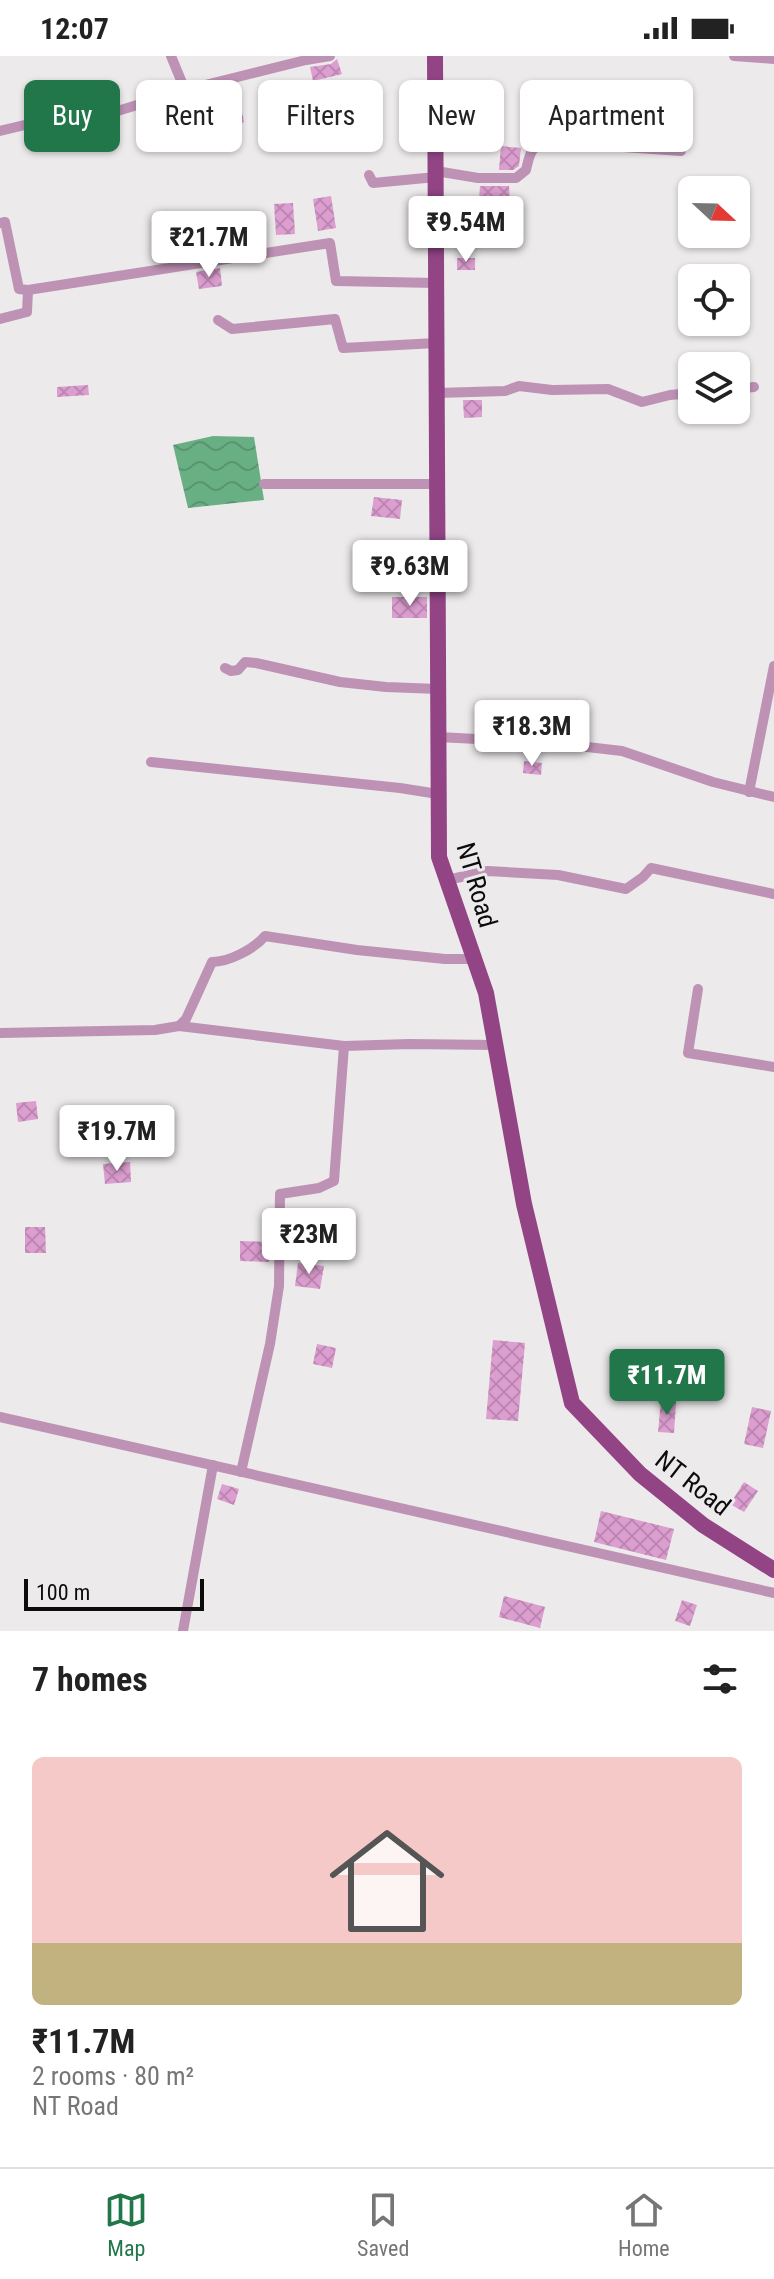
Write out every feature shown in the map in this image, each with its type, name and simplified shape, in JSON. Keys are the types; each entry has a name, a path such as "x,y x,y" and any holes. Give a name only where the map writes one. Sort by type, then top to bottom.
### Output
{"main road":[{"name":"NT Road","path":"435,56 439,857 486,993 524,1204 572,1403 640,1474 703,1525 774,1570"}],"street":[{"path":"171,56 181,80"},
{"path":"218,80 283,60 330,56"},
{"path":"734,56 774,59"},
{"path":"0,131 71,114 88,118 136,105"},
{"path":"369,175 373,183 436,174 516,178 526,170 531,152"},
{"path":"0,223 5,222 19,289 141,274 330,243 336,281 436,283"},
{"path":"0,319 27,312 28,290"},
{"path":"218,320 232,329 335,319 343,348 436,343"},
{"path":"437,393 505,391 519,386 552,390 608,389 642,402 678,394"},
{"path":"750,387 754,387"},
{"path":"264,484 437,484"},
{"path":"225,668 238,670 245,662 256,663 340,682 438,689"},
{"path":"749,792 774,666"},
{"path":"438,737 552,743 622,751 749,792 774,797"},
{"path":"151,762 438,794"},
{"path":"447,880 488,871 558,875 626,889 651,868 774,894"},
{"path":"179,1026 186,1019 212,962 221,962 244,952 265,936 357,950 474,959"},
{"path":"698,989 688,1053 774,1067"},
{"path":"0,1033 155,1030 179,1026 344,1046 495,1045"},
{"path":"241,1472 275,1315 279,1286 280,1194 319,1188 334,1181 344,1046"},
{"path":"0,1417 774,1593"},
{"path":"183,1631 213,1465"}],"water":[{"path":"213,436 254,437 264,500 188,508 173,445"}],"building":[{"path":"337,59 342,74 313,80 310,67 331,64"},
{"path":"504,146 520,148 519,166 513,170 499,170"},
{"path":"480,186 509,186 511,217 484,217 485,199 479,199"},
{"path":"331,196 336,228 318,231 313,199"},
{"path":"293,203 295,234 276,235 274,204"},
{"path":"194,222 200,255 181,258 175,226"},
{"path":"457,258 475,258 475,270 457,270"},
{"path":"220,268 222,286 199,289 196,272"},
{"path":"88,385 89,395 57,397 57,387"},
{"path":"463,400 482,400 482,417 464,418"},
{"path":"374,497 402,500 400,519 371,516"},
{"path":"392,597 427,597 427,618 392,618"},
{"path":"524,761 542,763 541,775 523,773"},
{"path":"36,1101 38,1119 18,1122 16,1103"},
{"path":"130,1162 131,1182 105,1184 103,1164"},
{"path":"25,1227 45,1227 46,1253 25,1253"},
{"path":"240,1241 271,1242 269,1262 240,1261"},
{"path":"298,1263 324,1266 320,1289 295,1286"},
{"path":"493,1340 525,1343 518,1421 486,1419"},
{"path":"317,1344 336,1348 332,1368 313,1364"},
{"path":"661,1400 676,1402 674,1433 658,1432"},
{"path":"752,1407 771,1411 763,1448 744,1444"},
{"path":"744,1482 758,1491 744,1512 730,1504"},
{"path":"222,1484 239,1489 234,1505 217,1499"},
{"path":"601,1511 674,1529 666,1560 594,1542"},
{"path":"504,1596 545,1607 540,1628 499,1617"},
{"path":"682,1600 697,1605 690,1626 675,1621"}]}
